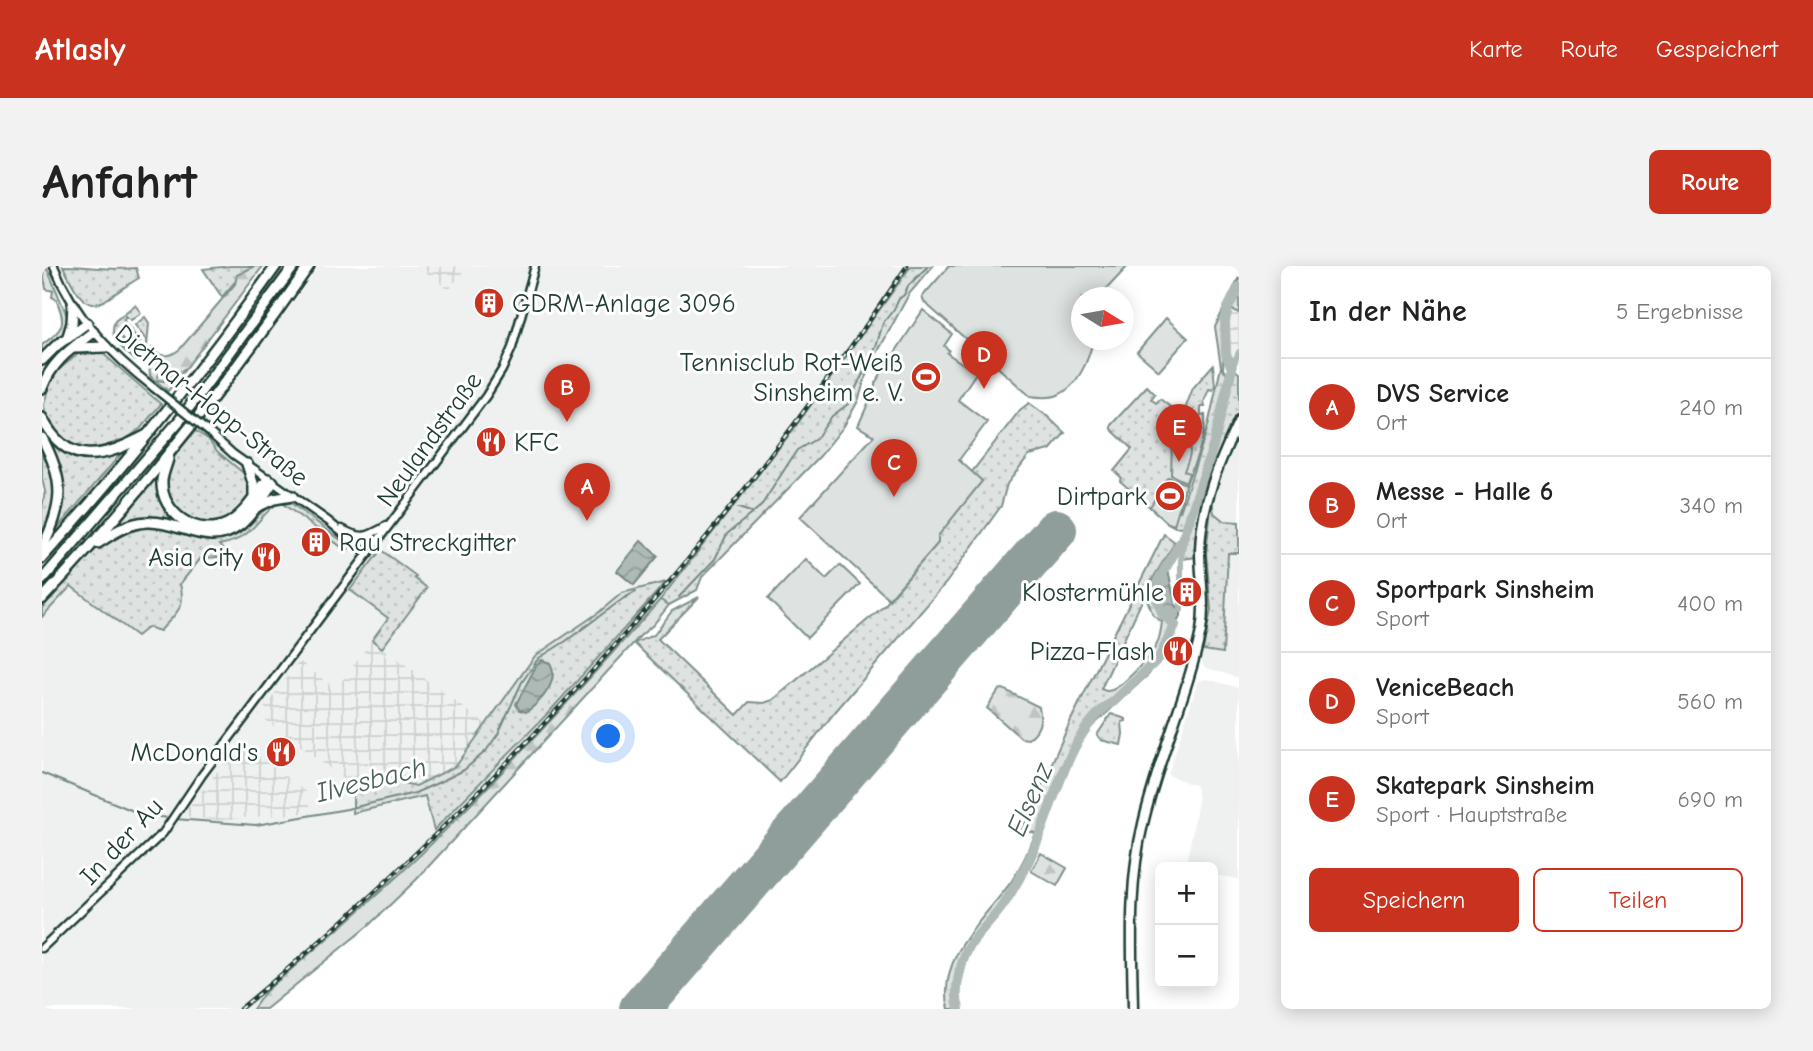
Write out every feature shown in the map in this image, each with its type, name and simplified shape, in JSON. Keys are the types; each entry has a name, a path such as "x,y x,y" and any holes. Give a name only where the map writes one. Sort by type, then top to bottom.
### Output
{"highway":[{"path":"42,558 152,432 215,352 276,266"},
{"path":"42,580 179,421 294,266"},
{"path":"42,599 169,454 224,384 309,266"},
{"path":"68,337 73,304"},
{"path":"42,360 87,323"},
{"path":"42,388 52,367 93,332"},
{"path":"70,349 85,346 106,347"},
{"path":"42,418 54,439 66,448 84,454 115,451 152,432"},
{"path":"42,438 57,471 60,497 53,526 42,549"},
{"path":"169,454 162,481 164,495 174,514 202,528 225,525 238,516 270,480"},
{"path":"247,464 254,486 254,496"},
{"path":"85,552 119,529 138,523 161,523 192,533 215,536 233,530 254,509 270,480"},
{"path":"254,509 274,499 292,496"}],"main road":[{"path":"1133,1009 1132,907 1140,836 1192,671 1204,609 1200,550 1203,513 1217,471 1239,420"}],"street":[{"name":"Dietmar-Hopp-Straße","path":"54,266 73,304 106,347 247,464 328,521 368,554"},
{"name":"Neulandstraße","path":"194,786 502,370 517,334 535,266"},
{"path":"328,521 358,537 370,535 390,524"},
{"name":"In der Au","path":"42,948 163,833 194,786"}],"shaded area":[{"path":"319,266 911,266 793,430 660,600 472,802 365,906 265,992 251,1009 42,1009 42,608 93,552 241,374","holes":["665,584 551,710 434,829 425,796 353,813 354,794 394,781 416,786 471,747 535,656 598,613 622,593"]},
{"path":"418,266 467,266 449,290"},
{"path":"1228,308 1239,313 1239,353 1232,368 1226,354"},
{"path":"1239,435 1239,678 1204,667 1201,660 1211,610 1206,553 1212,500"},
{"path":"372,640 486,724 456,766 416,786 394,781 361,792 259,715 299,661 336,689"},
{"path":"1207,679 1239,688 1239,879 1218,876 1218,862 1187,862 1198,801 1196,786 1168,775 1198,681"},
{"path":"240,743 308,793 310,807 304,813 218,820 182,816"}],"green space":[{"path":"42,266 46,266 68,318 63,334 42,354 42,345 59,330 62,315 56,299 52,297 53,291 46,289"},
{"path":"63,266 136,268 139,278 103,301 88,303 80,296"},
{"path":"255,266 245,270 222,297 203,269"},
{"path":"255,266 263,266 187,367 165,381 158,380 166,364 158,362 152,353 154,351 168,355 180,349 235,284 237,275"},
{"path":"911,266 933,266 909,294 868,370 858,401 844,426 820,456 702,577 697,590 669,605 660,600 793,430"},
{"path":"949,266 1128,266 1108,287 1071,287 1071,350 1090,350 1077,379 1065,391 1052,397 1030,396 924,302 922,297"},
{"path":"1239,277 1239,313 1228,308 1225,321 1223,370 1215,327"},
{"path":"135,305 141,313 131,320 125,316 124,321 141,343 125,331 120,335 136,361 118,344 113,333 115,321"},
{"path":"923,310 952,334 944,346 949,350 947,353 976,373 958,400 987,422 959,460 982,481 938,536 938,543 889,599 800,517 874,436 858,426 875,383"},
{"path":"145,317 149,323 147,346 146,340 135,325"},
{"path":"1166,318 1188,338 1159,371 1137,352"},
{"path":"152,348 152,354 158,361 167,364 160,372 159,380 165,381 187,367 168,391 150,376 148,351"},
{"path":"83,350 100,351 161,404 141,428 116,447 85,451 63,443 45,417 44,405 48,388 57,371"},
{"path":"1213,365 1215,385 1213,390 1209,389 1205,407 1201,407 1201,415 1205,415 1205,427 1180,512 1208,426 1221,367 1229,377 1232,368 1239,373 1239,415 1206,489 1196,557 1182,559 1188,526 1175,527 1168,523 1120,481 1121,477 1114,471 1132,449 1111,429 1111,425 1147,386 1155,394 1151,399 1156,403 1160,399 1176,411 1184,412 1193,388"},
{"path":"1029,403 1065,433 1050,450 1029,455 1007,484 1001,506 946,583 835,712 780,782 634,643 654,635 672,611 699,597 658,639 737,715 749,702 764,703 773,700 884,606 938,543 938,536 982,481 972,472 1020,410"},
{"path":"1166,412 1189,416 1185,439 1177,437 1178,426 1164,424"},
{"path":"195,431 208,439 218,452 247,476 250,492 243,507 229,520 213,526 183,518 170,501 165,486 172,460"},
{"path":"49,442 85,458 98,459 120,455 55,531 61,507 62,486 61,475"},
{"path":"1172,443 1187,443 1190,449 1184,471 1189,473 1186,482 1171,475"},
{"path":"42,446 52,470 55,493 52,515 42,539 45,491 42,479"},
{"path":"160,473 159,480 179,521 178,525 115,528"},
{"name":"Dirtpark","path":"1168,477 1186,484 1174,525 1150,507"},
{"path":"1212,500 1214,513 1224,521 1239,522 1239,553 1228,553 1223,653 1203,650 1211,610 1206,553"},
{"path":"273,502 280,502 247,533 219,545 232,561 221,557 201,558 180,584 181,605 160,631 148,627 137,636 71,586 42,617 42,608 67,579 95,549 114,535 132,528 148,526 208,540 222,539 243,531"},
{"path":"291,503 350,547 347,551 283,504"},
{"path":"1164,534 1175,542 1152,580 1158,581 1157,596 1162,611 1175,626 1170,643 1149,674 1087,731 1072,760 1038,848 1022,881 970,948 957,998 960,1009 949,1009 949,973 956,956 976,925 1011,882 1025,858 1036,833 1022,830 1071,720","holes":["1145,594 1153,615 1162,622 1154,649 1137,670 1117,687 1108,691 1101,689"]},
{"path":"381,550 416,576 414,578 427,588 382,648 372,640 388,618 350,590"},
{"path":"806,559 826,579 840,565 860,584 807,638 768,599"},
{"path":"666,582 551,710 434,830 425,796 353,813 353,794 394,781 416,786 456,766 535,656 598,613 622,593"},
{"path":"660,600 669,605 653,625 417,879 368,926 266,1009 253,1009 265,992 382,890 451,824"},
{"path":"1003,689 1039,707 1039,725 1028,739 1021,738 987,708 999,690"},
{"path":"1111,714 1126,719 1122,722 1121,745 1101,740 1097,735"},
{"path":"1041,853 1067,868 1057,886 1031,871"}],"water":[{"path":"641,541 658,556 634,585 617,571"},
{"path":"1167,564 1175,604 1181,610 1181,616 1175,625 1162,611 1157,597 1159,581"},
{"path":"542,660 550,663 553,677 551,684 532,708 526,712 519,710 516,704 536,666"}],"waterway":[{"name":"Ilvesbach","path":"679,597 715,559 727,534 761,506 797,450 816,439 832,416 848,404 876,347 883,323 908,286 928,266"},
{"name":"Elsenz","path":"959,1009 957,986 966,954 1006,900 1027,864 1062,776 1083,732 1097,715 1159,658 1175,625 1163,615 1157,600 1158,581 1184,536 1214,443 1232,368 1226,354 1225,321 1228,308 1239,287"},
{"path":"1232,368 1239,352"},
{"path":"738,508 751,512"},
{"path":"1181,610 1184,536"},
{"name":"Ilvesbach","path":"174,819 256,825 347,809 415,793 442,781 464,770 486,751 498,734 522,682 539,658 636,592"},
{"name":"Ilvesbach","path":"42,773 143,815 169,818"}],"runway":[{"path":"640,1009 1056,530"}],"railway":[{"path":"240,1009 335,928 427,843 515,754 600,662 682,567 760,469 907,266"}],"place":[{"name":"GDRM-Anlage 3096","path":"489,303"},
{"name":"Tennisclub Rot-Weiß Sinsheim e. V.","path":"926,377"},
{"name":"VeniceBeach","path":"984,389"},
{"name":"Messe - Halle 6","path":"567,422"},
{"name":"KFC","path":"491,442"},
{"name":"Skatepark Sinsheim","path":"1179,462"},
{"name":"Dirtpark","path":"1170,496"},
{"name":"Sportpark Sinsheim","path":"894,497"},
{"name":"DVS Service","path":"587,521"},
{"name":"Rau Streckgitter","path":"316,542"},
{"name":"Asia City","path":"266,557"},
{"name":"Klostermühle","path":"1187,592"},
{"name":"Pizza-Flash","path":"1178,651"},
{"name":"McDonald's","path":"281,752"}]}
